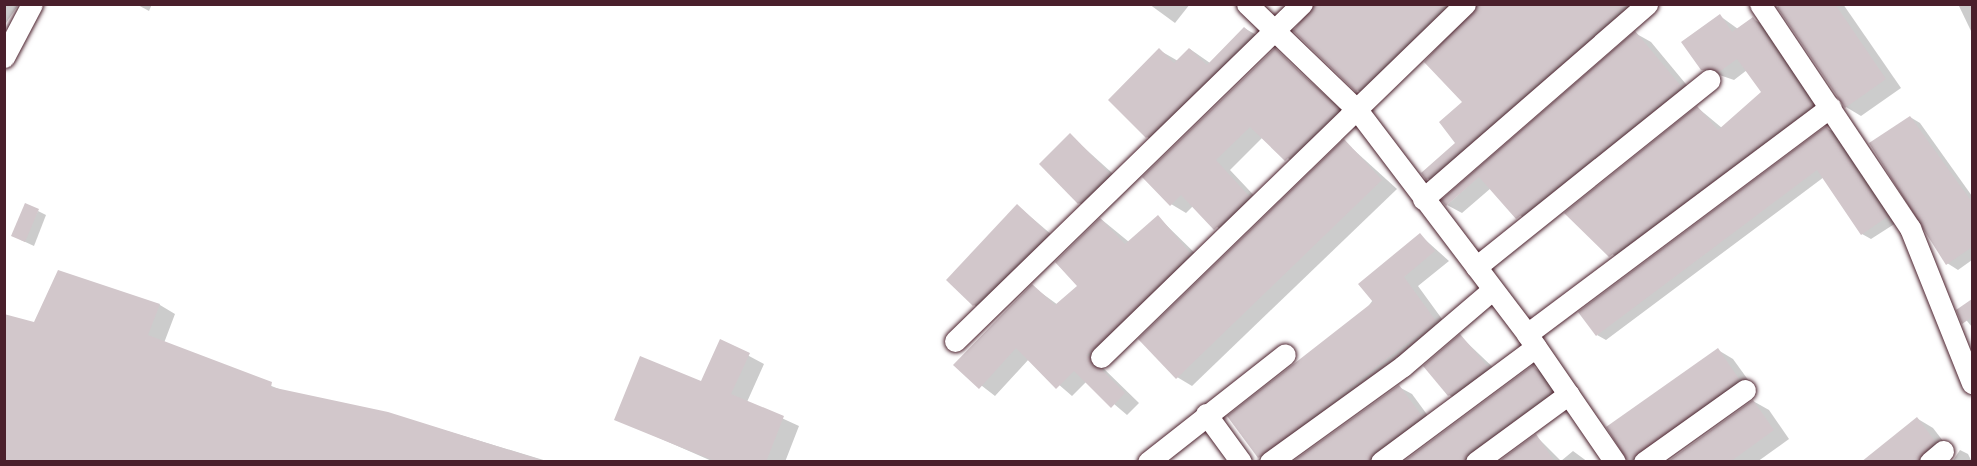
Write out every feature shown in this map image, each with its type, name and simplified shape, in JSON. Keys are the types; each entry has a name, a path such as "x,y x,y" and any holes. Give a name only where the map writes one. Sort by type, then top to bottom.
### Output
{"street":[{"path":"4,57 32,4"},
{"path":"1247,4 1358,111 1532,340 1615,462"},
{"path":"955,341 1277,31 1302,4"},
{"path":"1101,357 1358,111 1465,4"},
{"path":"1423,199 1647,4"},
{"path":"1760,4 1910,228 1972,383"},
{"path":"1476,267 1708,80"},
{"path":"1381,462 1532,340 1830,107"},
{"path":"1270,462 1403,366 1493,289"},
{"path":"1148,462 1284,354"},
{"path":"1644,462 1746,390"},
{"path":"1476,462 1569,394"},
{"path":"1206,414 1242,462"}],"building":[{"path":"1314,4 1446,4 1356,92 1293,31"},
{"path":"1477,4 1627,4 1426,180 1421,173 1455,143 1439,122 1462,102 1424,62"},
{"path":"1781,4 1835,4 1886,79 1845,108 1777,7"},
{"path":"1720,14 1732,32 1753,17 1812,105 1609,257 1564,213 1697,106 1718,130 1761,92 1737,59 1719,72 1701,70 1681,42"},
{"path":"1244,27 1252,34 1146,138 1108,100 1159,48 1174,63 1189,48 1207,65"},
{"path":"1635,31 1681,86 1516,219 1479,177 1446,206 1441,200"},
{"path":"1275,48 1338,109 1285,161 1250,127 1216,160 1249,196 1214,230 1181,195 1170,206 1142,177"},
{"path":"1910,116 1972,202 1972,247 1946,265 1869,143"},
{"path":"1826,126 1887,217 1861,235 1817,170 1596,336 1578,312"},
{"path":"1070,133 1109,173 1078,204 1039,164"},
{"path":"1344,139 1382,180 1176,379 1138,339"},
{"path":"25,203 39,209 25,242 11,236"},
{"path":"1017,204 1048,233 973,306 946,280"},
{"path":"1158,215 1190,253 1087,355 1125,393 1111,408 1074,371 1056,389 1016,348 979,389 953,365 1032,284 1055,305 1077,286 1055,262 1100,218 1125,244"},
{"path":"1420,233 1435,251 1404,277 1436,321 1258,458 1227,416 1373,302 1358,284"},
{"path":"58,270 160,304 148,335 272,382 271,387 388,412 548,462 4,462 4,314 34,322"},
{"path":"1972,299 1972,317 1962,324 1956,310"},
{"path":"1460,334 1488,367 1448,396 1423,366"},
{"path":"720,339 750,353 731,394 784,416 766,462 717,462 614,420 640,356 701,381"},
{"path":"1718,348 1739,379 1628,462 1606,427"},
{"path":"1533,365 1551,391 1468,452 1464,462 1403,462"},
{"path":"1399,385 1422,416 1373,452 1369,462 1292,462"},
{"path":"1753,400 1774,430 1730,462 1667,462"},
{"path":"1917,417 1935,441 1918,462 1861,462"},
{"path":"1536,434 1555,462 1498,462"}]}
